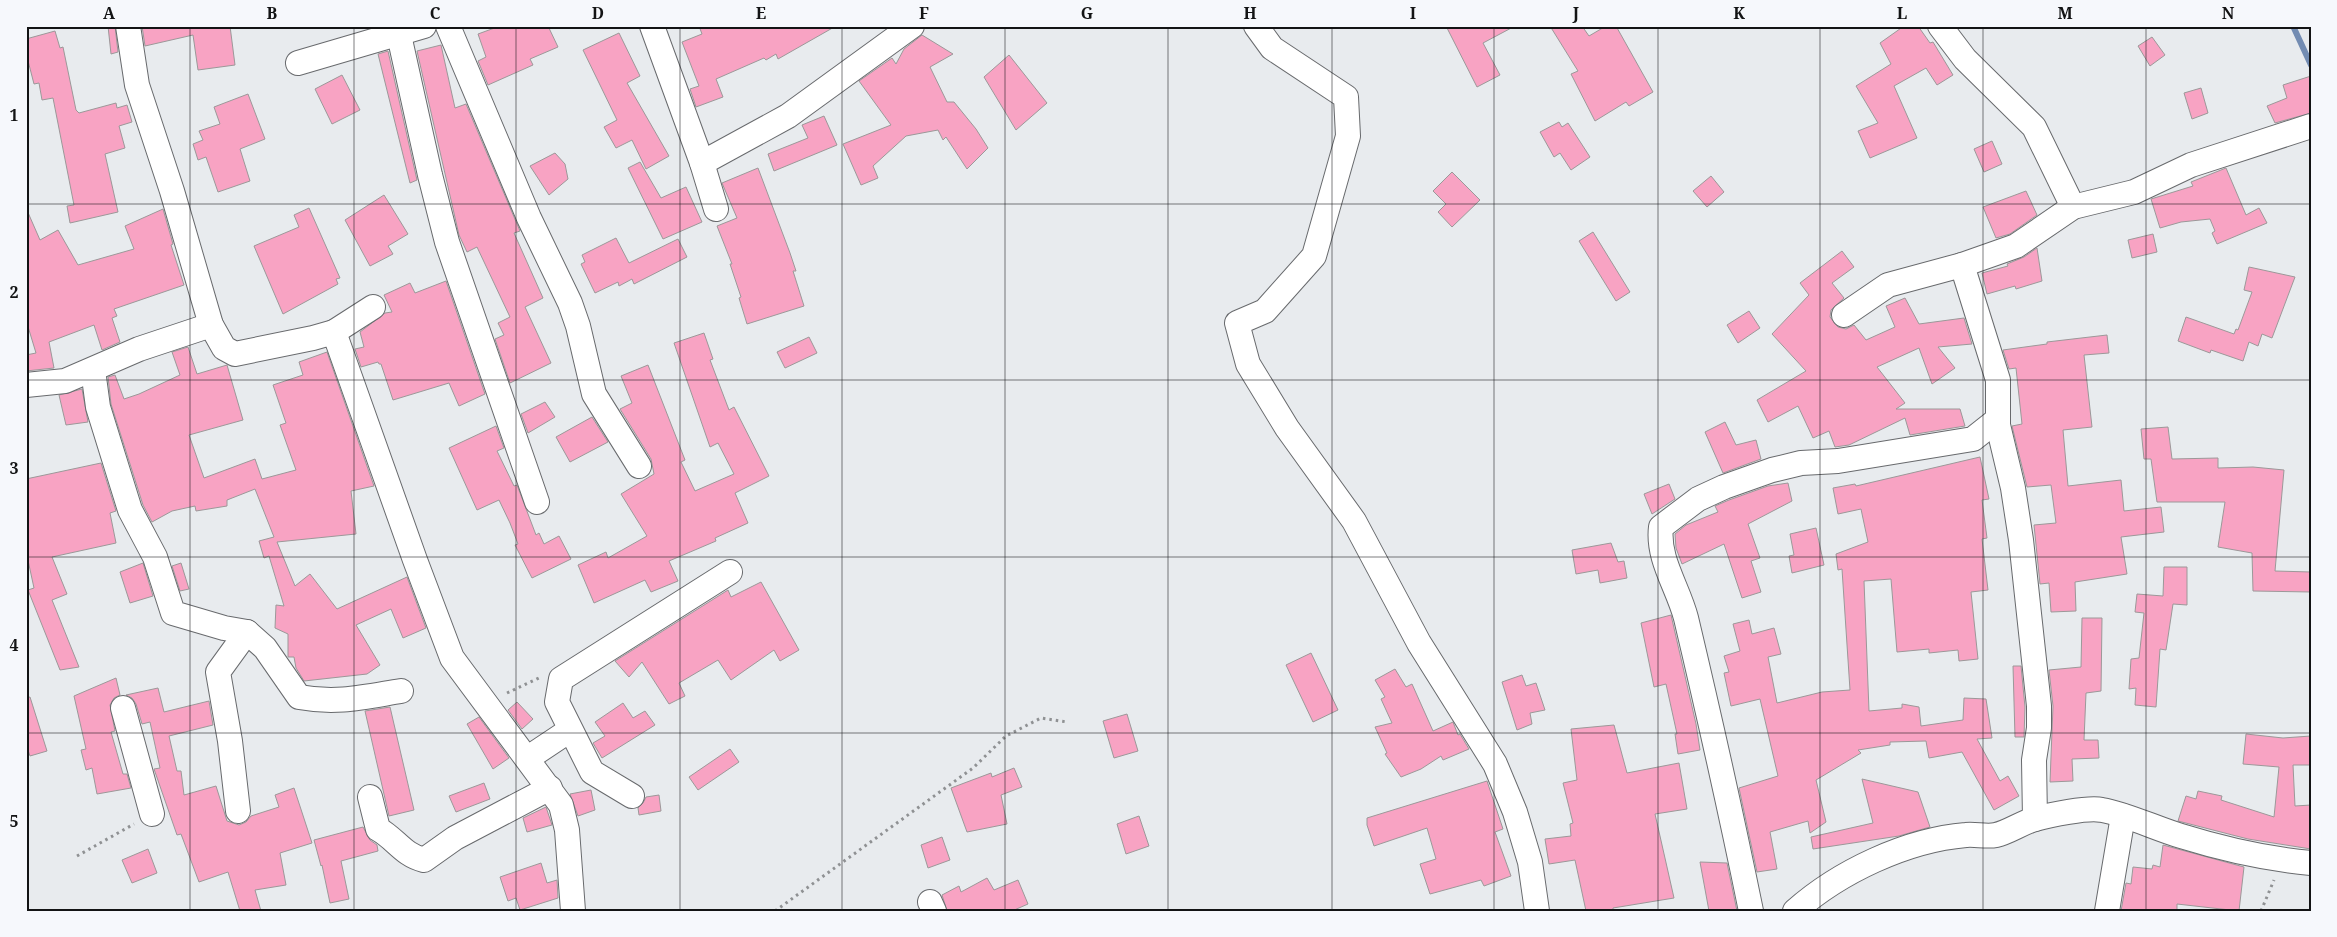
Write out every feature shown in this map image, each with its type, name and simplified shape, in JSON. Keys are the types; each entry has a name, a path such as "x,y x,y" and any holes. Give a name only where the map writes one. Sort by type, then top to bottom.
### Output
{"street":[{"path":"128,26 138,85 172,191 211,325 224,348 236,354 313,338 334,332 373,307"},
{"path":"298,64 424,26"},
{"path":"448,26 529,218 570,303 594,394 639,466"},
{"path":"652,26 702,164 716,209"},
{"path":"702,164 788,116 912,26"},
{"path":"1256,26 1272,48 1346,96 1348,136 1314,256 1264,311 1237,323 1248,364 1287,428 1354,521 1419,644 1495,764 1515,812 1530,862 1538,911"},
{"path":"1940,26 1965,59 2034,128 2073,207"},
{"path":"399,35 447,242 537,502"},
{"path":"1844,315 1888,285 1962,265 2016,246 2073,207 2134,192 2191,165 2311,126"},
{"path":"1962,265 1998,380 1998,420 2013,488 2021,540 2039,706 2039,728 2034,760 2035,819"},
{"path":"26,385 65,381 139,349 211,325"},
{"path":"334,332 452,658 561,805 567,830 573,911"},
{"path":"93,370 98,407 130,510 155,558 172,613 224,628 247,632 265,648 299,697 324,702 350,700 401,691"},
{"path":"1751,911 1685,616 1662,555 1659,540 1661,527 1698,499 1724,487 1772,470 1802,463 1838,461 1973,440 1998,420"},
{"path":"632,796 592,772 557,702 561,679 730,572"},
{"path":"238,811 230,741 218,672 247,632"},
{"path":"122,708 152,814"},
{"path":"528,758 570,730"},
{"path":"370,797 378,829 387,834 401,850 412,857 424,860 455,838 550,788"},
{"path":"1795,911 1814,894 1846,874 1899,851 1965,835 1996,835 2035,819 2075,811 2101,809 2181,836 2280,860 2311,863"},
{"path":"2106,911 2123,816"}],"path":[{"path":"487,704 537,678 572,672"},
{"path":"775,911 973,768 1006,736 1041,718 1068,722"},
{"path":"77,856 152,814"},
{"path":"2261,911 2270,892 2280,860"}],"building":[{"path":"108,26 115,26 118,52 111,54"},
{"path":"142,26 230,26 235,65 198,70 193,35 145,46"},
{"path":"500,26 548,26 558,47 530,59 533,65 488,85 478,61 486,57 478,34"},
{"path":"699,26 836,26 778,59 776,54 766,60 764,58 716,79 723,97 696,107 690,89 699,86 682,42 702,34"},
{"path":"1446,26 1515,26 1483,43 1500,75 1477,87"},
{"path":"1550,26 1582,26 1589,36 1606,26 1616,26 1653,92 1629,106 1626,102 1595,121 1571,74 1578,71"},
{"path":"1904,26 1918,26 1930,43 1933,42 1953,75 1937,85 1926,68 1894,86 1917,138 1870,158 1858,131 1878,123 1856,86 1891,64 1880,43"},
{"path":"55,31 60,48 63,47 76,110 79,113 116,103 117,108 127,105 132,122 119,126 125,148 105,154 118,212 70,223 67,206 74,205 53,98 42,100 39,83 34,84 26,53 26,39"},
{"path":"619,33 640,76 627,83 669,156 646,169 632,140 616,148 604,127 617,120 583,50"},
{"path":"922,35 953,54 930,67 947,102 954,102 976,129 988,148 967,169 946,137 943,140 938,130 906,136 873,166 878,178 861,185 843,144 891,125 859,81 892,58 896,64 904,49"},
{"path":"2152,37 2165,55 2150,66 2138,46"},
{"path":"441,45 455,108 466,104 520,231 514,233 543,298 525,307 551,363 510,383 495,339 504,335 498,323 510,317 477,247 467,252 459,235 417,51"},
{"path":"388,51 417,180 410,183 378,54"},
{"path":"1009,55 1047,103 1016,130 984,77"},
{"path":"342,75 360,110 332,124 315,89"},
{"path":"2311,76 2311,113 2275,123 2267,106 2287,98 2283,85"},
{"path":"2201,88 2208,113 2192,119 2184,93"},
{"path":"248,94 265,139 240,149 250,181 218,192 206,157 198,160 193,144 203,140 199,131 220,124 214,107"},
{"path":"824,116 837,145 774,171 768,154 808,138 802,125"},
{"path":"1559,122 1562,127 1568,123 1590,157 1571,170 1560,153 1554,157 1540,132"},
{"path":"1992,141 2002,164 1984,172 1974,149"},
{"path":"555,153 565,164 568,179 549,195 530,166"},
{"path":"640,162 661,198 686,187 702,222 663,239 628,168"},
{"path":"758,168 796,271 793,271 804,306 747,324 739,298 741,297 730,264 732,264 717,226 737,218 722,183"},
{"path":"2226,168 2246,215 2259,208 2267,223 2217,244 2212,233 2215,231 2210,219 2181,222 2160,228 2151,199 2193,186 2191,182"},
{"path":"1452,172 1480,200 1452,227 1438,212 1446,204 1433,191"},
{"path":"1711,176 1724,192 1707,207 1693,191"},
{"path":"2026,191 2037,215 2010,234 1996,238 1983,207"},
{"path":"384,195 408,234 388,246 393,254 370,266 345,220"},
{"path":"26,208 40,240 58,230 78,265 134,249 125,226 163,209 173,244 171,245 184,285 114,309 117,316 112,318 120,342 102,350 94,325 49,342 54,368 26,371 26,355 36,353 26,320"},
{"path":"309,208 340,278 336,279 338,284 283,314 254,246 299,227 294,215"},
{"path":"1593,232 1630,292 1616,301 1579,241"},
{"path":"2153,234 2157,252 2132,258 2128,240"},
{"path":"616,238 629,263 678,239 687,257 634,284 632,279 619,286 618,282 595,293 581,264 585,262 582,255"},
{"path":"2037,248 2042,281 2016,289 2015,286 1987,294 1982,273 2008,266 2007,264 2024,257"},
{"path":"1842,251 1854,267 1832,283 1844,298 1831,310 1830,317 1838,327 1846,329 1854,325 1866,340 1895,327 1886,306 1905,298 1919,324 1964,318 1972,344 1938,347 1955,368 1932,384 1919,348 1877,367 1905,403 1896,409 1960,409 1965,426 1910,435 1905,418 1849,445 1835,447 1829,431 1813,438 1798,406 1768,422 1757,400 1806,371 1772,334 1809,295 1800,283"},
{"path":"2249,267 2295,277 2272,338 2262,334 2258,346 2249,342 2243,361 2211,350 2210,353 2178,341 2186,317 2234,334 2236,329 2238,330 2252,292 2244,290"},
{"path":"446,281 485,394 459,406 449,383 393,400 381,364 378,362 361,367 355,349 364,347 360,332 385,313 392,312 384,295 410,283 415,293"},
{"path":"1749,311 1760,328 1738,343 1727,325"},
{"path":"704,333 713,359 710,360 729,410 734,407 769,476 735,493 748,523 715,538 716,541 669,561 678,581 651,592 645,580 594,603 578,565 606,552 608,558 647,536 621,494 654,474 651,459 620,409 632,403 621,376 648,365 685,460 681,462 695,491 734,474 718,443 710,447 674,343"},
{"path":"2107,335 2109,353 2084,355 2092,427 2063,430 2068,486 2121,480 2124,511 2161,507 2164,532 2121,537 2127,574 2075,582 2076,611 2051,612 2049,583 2040,584 2034,525 2056,523 2051,485 2027,487 2012,426 2022,424 2016,368 2009,369 2003,350 2047,344 2047,342"},
{"path":"809,337 817,353 785,368 777,352"},
{"path":"188,347 197,374 227,365 243,420 189,435 204,478 255,459 262,479 296,470 280,425 286,423 273,385 303,375 299,362 327,352 374,486 351,491 356,534 277,542 295,586 310,574 337,609 407,577 426,628 403,638 391,609 356,625 380,665 367,674 304,681 296,668 294,657 288,657 288,634 275,628 276,605 284,606 269,556 264,558 259,541 274,537 255,489 227,500 227,506 196,511 195,506 172,511 152,522 143,505 111,404 108,377 115,375 124,399 139,394 180,375 172,352"},
{"path":"82,389 88,422 66,425 59,395"},
{"path":"545,402 555,417 528,433 521,414"},
{"path":"592,417 608,442 570,462 556,437"},
{"path":"1725,422 1736,445 1756,440 1761,459 1723,473 1705,432"},
{"path":"496,426 504,448 497,451 514,486 517,485 536,535 539,533 544,544 559,536 571,559 532,578 515,545 518,544 499,500 477,510 449,448"},
{"path":"2168,427 2172,459 2218,458 2218,468 2253,467 2284,470 2275,571 2311,572 2311,592 2253,591 2252,553 2218,547 2225,502 2157,502 2151,459 2144,459 2141,429"},
{"path":"1980,457 1989,499 1982,500 1987,538 1982,539 1988,590 1971,592 1978,659 1959,661 1958,650 1929,653 1929,649 1897,652 1891,579 1864,581 1869,711 1902,708 1902,704 1919,707 1921,726 1963,720 1964,698 1986,699 1992,738 1977,739 2000,781 2008,776 2019,796 1994,810 1962,752 1929,758 1926,741 1890,742 1890,745 1858,750 1861,753 1816,780 1826,822 1810,833 1808,821 1770,832 1777,869 1757,872 1739,788 1778,776 1760,699 1731,706 1724,673 1729,672 1724,656 1740,651 1733,624 1749,620 1752,634 1774,628 1781,654 1768,657 1777,703 1822,692 1850,690 1842,569 1838,570 1836,554 1868,542 1861,509 1838,514 1833,488 1855,484 1856,486"},
{"path":"101,463 116,511 110,513 116,543 52,557 67,594 52,600 79,667 60,670 28,590 34,588 26,551 26,479"},
{"path":"1788,483 1792,501 1748,524 1760,558 1751,561 1761,592 1742,598 1724,544 1682,564 1676,548 1675,534 1686,525 1718,512 1715,506 1729,500 1768,486"},
{"path":"1669,484 1675,499 1652,514 1644,494"},
{"path":"1816,528 1824,565 1792,573 1789,556 1794,555 1790,534"},
{"path":"1611,543 1618,562 1624,561 1627,578 1600,583 1598,570 1576,574 1572,550"},
{"path":"143,563 153,596 130,603 120,572"},
{"path":"181,563 189,589 180,591 172,566"},
{"path":"2164,567 2187,567 2187,605 2173,604 2166,650 2160,649 2156,707 2135,705 2136,688 2129,689 2131,659 2139,658 2144,613 2135,612 2137,594 2163,596"},
{"path":"761,582 799,650 780,661 774,650 731,680 718,660 679,683 685,696 669,704 642,662 629,677 615,661 728,590 731,597"},
{"path":"1671,615 1696,724 1700,750 1678,754 1675,734 1677,734 1666,684 1654,687 1641,623"},
{"path":"2082,618 2102,618 2101,691 2086,693 2084,740 2098,740 2099,758 2072,759 2073,781 2050,782 2053,706 2049,670 2081,667"},
{"path":"1311,653 1338,710 1313,722 1286,665"},
{"path":"2013,666 2021,666 2025,707 2024,737 2015,737"},
{"path":"1395,669 1406,687 1412,684 1433,731 1453,722 1458,735 1460,734 1469,749 1443,760 1441,756 1421,769 1401,777 1385,754 1387,753 1375,727 1392,723 1381,699 1385,697 1375,680"},
{"path":"1522,675 1526,686 1536,683 1545,710 1530,713 1532,724 1517,730 1502,682"},
{"path":"116,678 120,695 114,698 110,705 115,731 111,732 123,774 127,774 131,788 97,794 92,768 86,770 81,750 86,749 74,696"},
{"path":"158,688 164,712 209,701 213,725 169,736 177,771 181,771 184,795 216,786 227,821 239,825 246,822 251,816 279,807 275,795 294,788 312,843 280,853 286,885 255,890 261,911 240,911 228,872 199,882 181,834 177,835 154,769 160,768 150,722 142,724 136,704 132,698 126,695"},
{"path":"30,697 47,751 30,756 26,744 26,698"},
{"path":"517,702 533,719 522,729 508,710"},
{"path":"623,703 633,718 645,711 655,725 602,758 593,743 605,736 595,722"},
{"path":"390,707 414,810 389,816 365,711"},
{"path":"1127,714 1138,751 1114,758 1103,721"},
{"path":"479,717 509,758 493,769 467,724"},
{"path":"1614,725 1627,773 1679,763 1687,809 1655,814 1674,898 1613,908 1613,911 1586,911 1575,860 1549,864 1545,839 1571,836 1570,824 1573,823 1563,783 1577,780 1571,729"},
{"path":"2246,734 2283,738 2311,736 2311,765 2293,765 2295,806 2311,805 2311,849 2248,839 2178,821 2186,796 2196,799 2198,791 2222,796 2221,800 2274,817 2279,767 2243,764"},
{"path":"730,749 739,762 698,790 689,777"},
{"path":"1014,768 1022,787 1001,795 1007,824 967,832 951,788 991,773 992,777"},
{"path":"1862,779 1918,792 1930,827 1899,836 1813,849 1811,837 1873,823"},
{"path":"1487,781 1503,829 1495,832 1511,876 1484,886 1481,880 1430,894 1420,864 1436,859 1427,828 1374,846 1367,825 1367,818"},
{"path":"484,783 490,799 456,812 449,796"},
{"path":"591,790 595,810 578,816 570,794"},
{"path":"659,795 661,811 639,815 638,808 646,797"},
{"path":"546,807 552,825 527,832 523,818"},
{"path":"1139,816 1149,846 1126,854 1117,824"},
{"path":"363,827 370,840 377,845 378,851 341,861 349,899 330,903 322,865 314,840"},
{"path":"942,837 950,860 928,868 921,845"},
{"path":"2163,845 2244,867 2239,911 2177,904 2177,911 2121,911 2126,883 2131,884 2133,867 2152,869 2153,865 2160,867"},
{"path":"148,849 157,873 132,883 122,860"},
{"path":"1700,862 1727,863 1737,911 1709,911"},
{"path":"541,863 547,883 557,880 558,898 520,910 516,898 508,901 500,877"},
{"path":"987,878 994,890 1018,880 1028,904 1012,911 947,911 942,895 959,886 961,892"}],"waterway":[{"path":"2293,26 2311,65"}]}
